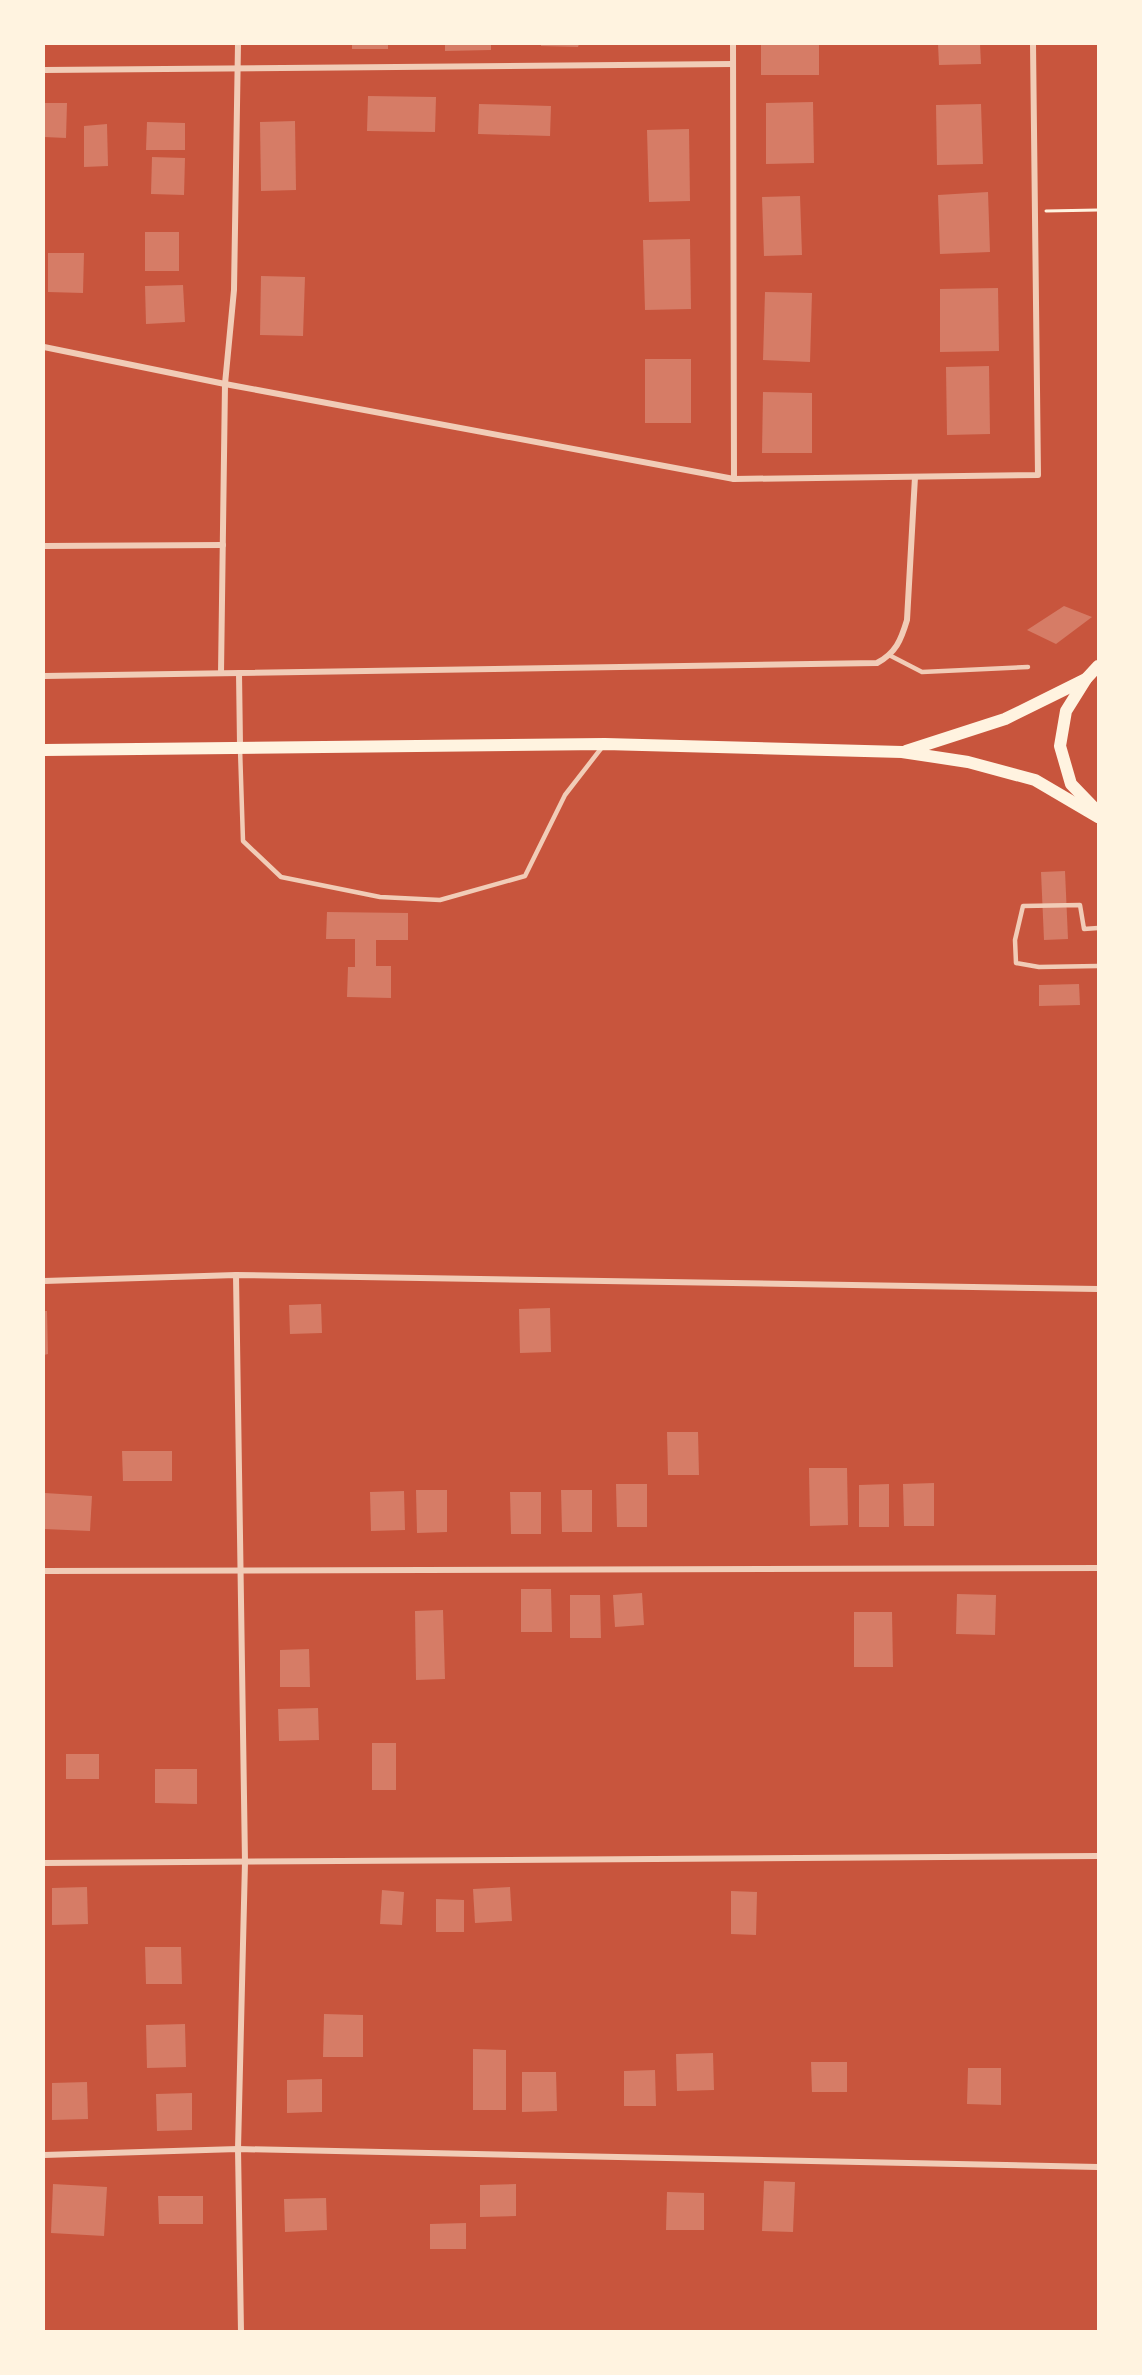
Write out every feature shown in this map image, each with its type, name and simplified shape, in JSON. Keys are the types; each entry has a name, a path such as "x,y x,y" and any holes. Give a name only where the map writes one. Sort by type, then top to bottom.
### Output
{"main road":[{"path":"1098,666 1066,711 1060,746 1071,784 1098,812"},
{"path":"902,752 1005,719 1086,680"},
{"path":"44,750 240,746 605,744 902,752 968,762 1035,780 1098,817"}],"street":[{"path":"221,673 225,384 234,290 238,44"},
{"path":"733,44 734,479"},
{"path":"44,347 225,384 734,479 1038,475 1033,44"},
{"path":"44,70 733,64"},
{"path":"44,676 877,663 891,656 901,642 908,620 915,477"},
{"path":"44,546 223,545"},
{"path":"239,673 240,746"},
{"path":"44,1281 236,1275 1098,1289"},
{"path":"236,1275 245,1862 238,2150 241,2331"},
{"path":"44,1571 1098,1568"},
{"path":"44,1863 1098,1856"},
{"path":"44,2155 238,2150 1098,2167"}],"lane":[{"path":"891,656 922,672 1028,667"},
{"path":"240,746 243,842 281,877 380,897 440,900 525,876 566,795 605,744"},
{"path":"1098,928 1084,929 1080,905 1023,906 1015,940 1016,963 1039,967 1098,966"}],"path":[{"path":"1035,212 1098,210"}],"building":[{"path":"352,44 388,44 388,49 352,49"},
{"path":"445,44 491,44 491,50 445,51"},
{"path":"541,44 579,44 578,47 541,46"},
{"path":"761,44 819,44 819,75 761,75"},
{"path":"938,44 980,44 981,64 939,65"},
{"path":"368,96 436,97 435,132 367,131"},
{"path":"813,102 814,163 766,164 766,103"},
{"path":"44,103 67,103 66,138 44,137"},
{"path":"479,104 551,106 550,136 478,134"},
{"path":"981,104 983,164 937,165 936,105"},
{"path":"295,121 296,190 261,191 260,122"},
{"path":"147,122 185,123 185,150 146,150"},
{"path":"107,124 108,166 84,167 84,126"},
{"path":"689,129 690,201 649,202 647,130"},
{"path":"152,157 185,158 184,195 151,194"},
{"path":"988,192 990,252 940,254 938,195"},
{"path":"800,196 802,255 764,256 762,197"},
{"path":"145,232 179,232 179,271 145,271"},
{"path":"690,239 691,309 645,310 643,240"},
{"path":"48,253 84,253 83,293 48,292"},
{"path":"261,276 305,277 303,336 260,335"},
{"path":"183,285 185,322 146,324 145,286"},
{"path":"998,288 999,351 940,352 940,289"},
{"path":"765,292 812,293 810,362 763,360"},
{"path":"645,359 691,359 691,423 645,423"},
{"path":"989,366 990,434 947,435 946,367"},
{"path":"763,392 812,393 812,453 762,453"},
{"path":"1064,606 1092,617 1056,644 1027,630"},
{"path":"1065,871 1068,939 1044,940 1041,872"},
{"path":"327,912 408,913 408,940 376,940 376,966 391,966 391,998 347,997 348,967 355,967 355,939 326,939"},
{"path":"1079,984 1080,1005 1039,1006 1039,985"},
{"path":"321,1304 322,1333 290,1334 289,1305"},
{"path":"550,1308 551,1352 520,1353 519,1309"},
{"path":"44,1311 47,1311 48,1354 44,1355"},
{"path":"667,1432 698,1432 699,1475 668,1475"},
{"path":"122,1451 172,1451 172,1481 123,1481"},
{"path":"809,1468 847,1468 848,1525 810,1526"},
{"path":"934,1483 934,1526 904,1526 903,1484"},
{"path":"616,1484 647,1484 647,1527 617,1527"},
{"path":"889,1484 889,1527 859,1527 859,1485"},
{"path":"416,1490 447,1490 447,1532 417,1533"},
{"path":"561,1490 592,1490 592,1532 562,1532"},
{"path":"404,1491 405,1530 371,1531 370,1492"},
{"path":"510,1492 541,1492 541,1534 511,1534"},
{"path":"45,1493 92,1496 90,1531 44,1529"},
{"path":"521,1589 551,1589 552,1632 521,1632"},
{"path":"642,1593 644,1625 615,1627 613,1595"},
{"path":"957,1594 996,1595 995,1635 956,1634"},
{"path":"570,1595 600,1595 601,1638 570,1638"},
{"path":"443,1610 445,1679 416,1680 415,1611"},
{"path":"854,1612 892,1612 893,1667 854,1667"},
{"path":"309,1649 310,1687 280,1687 280,1650"},
{"path":"318,1708 319,1740 279,1741 278,1709"},
{"path":"372,1743 396,1743 396,1790 372,1790"},
{"path":"66,1754 99,1754 99,1779 66,1779"},
{"path":"155,1769 197,1769 197,1804 155,1803"},
{"path":"87,1887 88,1924 52,1925 52,1888"},
{"path":"510,1887 512,1921 475,1923 473,1889"},
{"path":"382,1890 404,1892 402,1925 380,1924"},
{"path":"731,1891 757,1892 756,1935 731,1934"},
{"path":"436,1899 464,1900 464,1932 436,1932"},
{"path":"145,1947 181,1947 182,1984 146,1984"},
{"path":"324,2014 363,2015 363,2057 323,2057"},
{"path":"185,2024 186,2067 147,2068 146,2025"},
{"path":"473,2049 506,2050 506,2110 473,2110"},
{"path":"713,2053 714,2090 677,2091 676,2054"},
{"path":"811,2062 847,2062 847,2092 812,2092"},
{"path":"968,2068 1001,2068 1001,2105 967,2104"},
{"path":"655,2070 656,2106 624,2106 624,2071"},
{"path":"522,2072 556,2072 557,2111 522,2112"},
{"path":"322,2079 322,2112 287,2113 287,2080"},
{"path":"87,2082 88,2119 52,2120 52,2083"},
{"path":"192,2093 192,2130 157,2131 156,2094"},
{"path":"764,2181 795,2182 793,2232 762,2231"},
{"path":"53,2184 107,2187 104,2236 51,2233"},
{"path":"516,2184 516,2216 480,2217 480,2185"},
{"path":"667,2192 704,2193 704,2230 666,2230"},
{"path":"158,2196 203,2196 203,2224 159,2224"},
{"path":"326,2198 327,2230 285,2232 284,2199"},
{"path":"466,2223 466,2249 430,2249 430,2224"}]}
